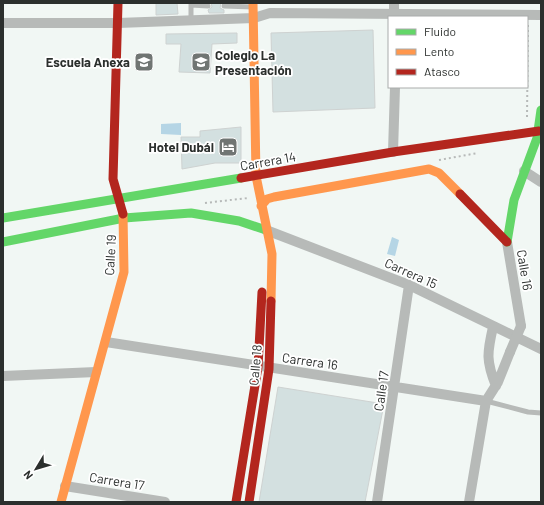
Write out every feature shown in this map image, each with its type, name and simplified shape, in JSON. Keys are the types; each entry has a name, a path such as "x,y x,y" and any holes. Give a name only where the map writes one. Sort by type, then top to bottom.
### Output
{"street":[{"name":"Calle 19","path":"61,502 124,272 124,218 113,179 118,3"},
{"path":"394,3 394,16"},
{"name":"Calle 18","path":"249,502 269,369 272,254 256,176 253,5"},
{"path":"3,23 118,23 254,18 270,13 394,16 541,14"},
{"path":"393,152 395,88"},
{"name":"Calle 16","path":"469,502 486,401 496,386 521,326 507,242 514,200 539,131 541,110"},
{"name":"Carrera 14","path":"3,218 120,200 393,152 539,131"},
{"path":"261,206 267,199 274,197 429,169 439,173 507,242"},
{"path":"524,171 541,182"},
{"path":"3,242 124,218 191,213 239,221 266,230"},
{"name":"Calle 18","path":"236,502 258,367 266,230"},
{"name":"Carrera 15","path":"266,230 409,284 493,327 541,349"},
{"name":"Calle 17","path":"377,502 396,387 409,284"},
{"path":"493,327 488,355 488,366 496,386"},
{"name":"Carrera 16","path":"106,342 269,369 486,401"},
{"path":"3,376 96,372"},
{"name":"Carrera 17","path":"65,486 132,499 165,502"}],"lane":[{"path":"191,20 191,4 208,6"},
{"path":"224,6 236,4 253,5"},
{"path":"486,401 528,412 541,413"}],"path":[{"path":"527,88 527,124"}],"water":[{"path":"181,123 181,135 161,134 161,124"},
{"path":"392,237 399,240 395,256 387,254"}],"building":[{"path":"156,3 177,3 178,14 156,15"},
{"path":"211,3 221,3 220,8 224,10 224,13 209,13 208,10 212,7"},
{"path":"373,30 375,108 273,112 271,33"},
{"path":"237,33 237,43 212,44 210,73 179,72 181,44 166,44 166,34"},
{"path":"241,127 241,163 215,163 182,169 181,137 200,137 200,131"},
{"path":"278,387 384,404 365,502 259,502"}],"traffic: fast":[{"path":"507,242 514,200 537,138 541,110"},
{"path":"3,218 241,178"},
{"path":"3,242 124,218 191,213 239,221 266,230"}],"traffic: slow":[{"path":"253,3 256,176 272,254 271,301"},
{"path":"261,206 267,199 274,197 429,169 439,173 460,194"},
{"path":"61,502 124,272 123,214"}],"traffic: jam":[{"path":"118,3 113,179 123,214"},
{"path":"241,178 393,152 539,131"},
{"path":"460,194 507,242"},
{"path":"236,502 258,367 262,292"},
{"path":"249,502 269,369 271,301"}],"place":[{"name":"Escuela Anexa","path":"144,62"},
{"name":"Colegio La Presentación","path":"201,62"},
{"name":"Hotel Dubái","path":"228,147"}]}
